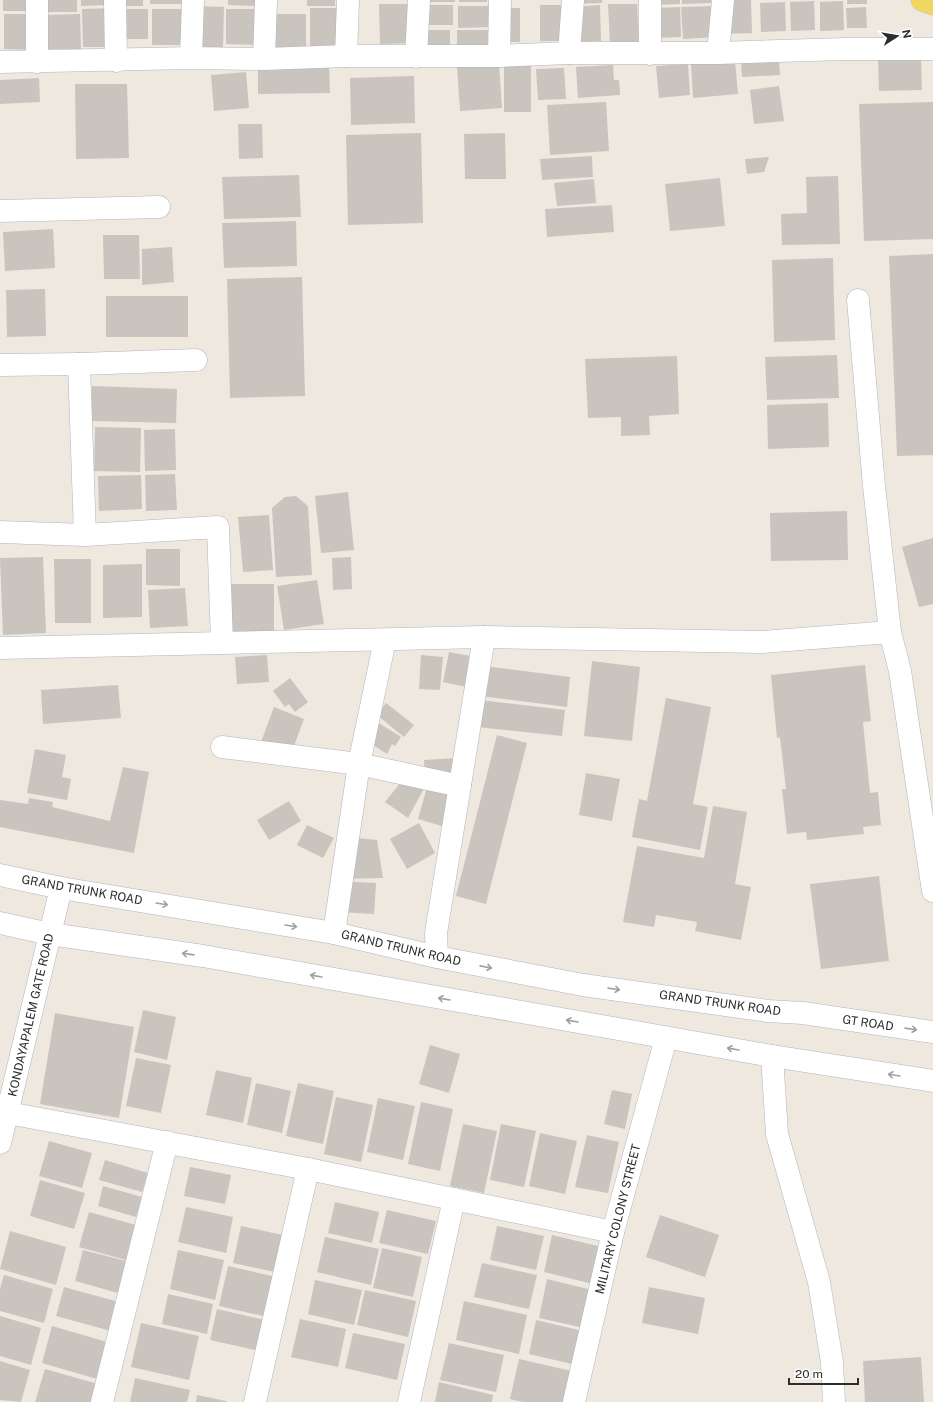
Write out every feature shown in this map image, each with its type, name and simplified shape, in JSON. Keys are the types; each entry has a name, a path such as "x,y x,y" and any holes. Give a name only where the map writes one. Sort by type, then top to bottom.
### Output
{"main road":[{"path":"922,0 933,4"}],"street":[{"path":"37,62 38,0"},
{"path":"115,0 116,61"},
{"path":"191,58 193,0"},
{"path":"264,59 266,0"},
{"path":"346,56 348,0"},
{"path":"416,57 419,0"},
{"path":"499,56 500,0"},
{"path":"569,53 573,0"},
{"path":"650,0 650,54"},
{"path":"718,53 723,0"},
{"path":"0,62 116,61 191,58 264,59 346,56 416,57 569,53 650,54 845,49 933,49"},
{"path":"0,211 159,207"},
{"path":"858,300 874,486 890,632 900,671 933,891"},
{"path":"0,365 196,360"},
{"path":"79,364 85,535"},
{"path":"0,532 85,535 218,527 222,643"},
{"path":"0,648 484,637 762,642 890,632"},
{"path":"437,958 436,933 484,637"},
{"path":"334,933 359,764 385,640"},
{"path":"222,746 359,764 460,786"},
{"name":"GRAND TRUNK ROAD","path":"0,875 61,888 334,933 437,958 583,985 768,1011 803,1013"},
{"name":"KONDAYAPALEM GATE ROAD","path":"0,1143 61,888"},
{"path":"0,923 50,934 203,956 666,1038 933,1081"},
{"name":"GT ROAD","path":"803,1013 933,1032"},
{"name":"MILITARY COLONY STREET","path":"574,1402 613,1232 666,1038"},
{"path":"772,1056 777,1134 818,1282 832,1362 834,1402"},
{"path":"8,1113 308,1168 613,1232"},
{"path":"102,1402 167,1142"},
{"path":"255,1402 308,1168"},
{"path":"409,1402 454,1199"}],"building":[{"path":"3,0 32,0 32,11 3,11"},
{"path":"43,0 77,0 77,12 44,12"},
{"path":"81,0 110,0 111,5 81,6"},
{"path":"119,0 143,0 143,6 119,6"},
{"path":"150,0 184,0 184,4 150,4"},
{"path":"228,0 257,0 257,6 228,5"},
{"path":"307,0 335,0 335,6 307,6"},
{"path":"425,0 455,0 455,2 425,2"},
{"path":"459,0 487,0 487,2 459,2"},
{"path":"570,0 602,0 602,3 570,4"},
{"path":"653,0 680,0 680,4 654,5"},
{"path":"682,0 711,0 711,3 682,4"},
{"path":"719,0 751,0 752,33 721,34"},
{"path":"847,0 867,0 867,4 847,4"},
{"path":"814,1 815,30 791,31 790,2"},
{"path":"843,1 844,30 820,31 820,2"},
{"path":"785,2 786,31 761,32 760,3"},
{"path":"379,4 414,4 415,43 380,44"},
{"path":"608,4 637,4 639,42 610,44"},
{"path":"418,5 453,5 453,25 419,25"},
{"path":"540,5 565,5 565,41 540,41"},
{"path":"600,5 601,41 571,42 570,7"},
{"path":"194,6 224,7 223,47 194,47"},
{"path":"458,6 490,6 490,27 458,28"},
{"path":"715,6 716,37 683,39 681,7"},
{"path":"680,7 681,37 653,38 652,8"},
{"path":"866,7 867,28 847,28 846,8"},
{"path":"113,8 114,47 83,47 82,9"},
{"path":"310,8 341,8 340,48 310,48"},
{"path":"503,8 520,8 520,42 503,42"},
{"path":"120,9 148,9 148,39 120,39"},
{"path":"152,9 183,9 184,45 152,45"},
{"path":"226,9 258,9 258,45 226,44"},
{"path":"4,14 32,14 32,50 4,49"},
{"path":"80,14 81,49 46,49 45,15"},
{"path":"276,14 306,14 306,50 276,50"},
{"path":"419,30 450,30 450,54 420,54"},
{"path":"457,30 492,30 492,51 457,51"},
{"path":"779,59 780,75 742,77 741,61"},
{"path":"735,60 738,94 693,98 691,64"},
{"path":"878,60 921,60 922,90 879,91"},
{"path":"329,63 330,93 258,94 258,64"},
{"path":"499,64 502,108 460,111 457,66"},
{"path":"504,64 531,64 531,112 504,112"},
{"path":"688,64 690,95 659,98 656,66"},
{"path":"613,65 614,80 619,80 620,95 578,98 576,67"},
{"path":"564,68 566,99 538,100 536,69"},
{"path":"246,72 249,108 214,111 211,75"},
{"path":"414,76 415,123 351,125 350,78"},
{"path":"39,78 40,102 0,104 0,80"},
{"path":"75,84 127,84 129,158 76,159"},
{"path":"779,86 784,121 754,124 750,90"},
{"path":"606,102 609,151 550,155 547,105"},
{"path":"933,102 933,239 864,241 859,104"},
{"path":"238,124 262,124 263,158 239,159"},
{"path":"421,133 423,223 348,225 346,135"},
{"path":"505,133 506,179 465,179 464,134"},
{"path":"592,156 593,177 542,180 540,159"},
{"path":"769,157 764,172 747,174 745,159"},
{"path":"299,175 301,217 224,219 222,177"},
{"path":"838,176 840,244 782,245 781,214 807,213 806,177"},
{"path":"720,178 725,226 670,231 665,184"},
{"path":"594,179 596,203 557,206 554,183"},
{"path":"612,205 614,232 547,237 545,209"},
{"path":"296,221 297,266 224,268 222,223"},
{"path":"53,229 55,268 5,271 3,232"},
{"path":"103,235 139,235 140,279 104,279"},
{"path":"172,247 174,282 142,285 142,249"},
{"path":"933,254 933,455 897,456 889,256"},
{"path":"833,258 835,340 774,342 772,260"},
{"path":"302,277 305,396 230,398 227,279"},
{"path":"45,289 46,336 7,337 6,290"},
{"path":"106,296 188,296 188,337 106,337"},
{"path":"837,355 839,398 767,400 765,357"},
{"path":"677,356 679,414 649,416 650,435 621,436 621,417 588,418 585,359"},
{"path":"92,386 177,389 176,423 91,421"},
{"path":"828,403 829,447 768,449 767,405"},
{"path":"95,427 141,428 140,472 94,471"},
{"path":"175,429 176,470 145,471 144,430"},
{"path":"175,474 177,510 146,511 145,475"},
{"path":"141,475 142,509 99,511 98,476"},
{"path":"348,492 354,550 321,553 315,496"},
{"path":"296,496 308,506 312,575 276,577 272,508 285,497"},
{"path":"847,511 848,560 771,561 770,513"},
{"path":"269,515 273,570 243,572 238,517"},
{"path":"933,538 933,604 919,607 902,547"},
{"path":"146,549 180,549 180,586 146,585"},
{"path":"43,557 46,633 3,635 0,558"},
{"path":"351,557 352,589 333,590 332,558"},
{"path":"54,559 91,559 91,623 55,623"},
{"path":"142,564 142,617 103,618 103,565"},
{"path":"317,580 324,624 284,630 277,586"},
{"path":"227,584 274,584 274,631 227,631"},
{"path":"185,588 188,626 150,628 148,590"},
{"path":"449,652 476,657 471,688 443,682"},
{"path":"267,655 269,682 237,684 235,657"},
{"path":"421,655 443,657 440,690 419,689"},
{"path":"592,661 640,667 632,741 584,736"},
{"path":"865,665 871,721 863,722 870,793 878,792 881,825 863,827 864,834 807,840 806,832 787,834 782,789 786,789 780,737 777,738 771,675"},
{"path":"484,666 570,677 567,707 480,696"},
{"path":"290,678 308,702 295,712 289,704 285,707 273,691"},
{"path":"118,685 121,718 43,724 41,690"},
{"path":"666,698 711,707 693,804 708,807 700,850 632,837 639,799 647,801"},
{"path":"480,700 565,710 562,736 477,727"},
{"path":"386,703 414,725 404,737 377,715"},
{"path":"274,707 304,719 291,754 261,742"},
{"path":"379,723 401,737 395,746 392,744 387,754 367,741"},
{"path":"497,735 527,743 486,904 456,896"},
{"path":"35,749 66,755 62,777 71,779 67,800 27,793"},
{"path":"458,758 459,773 425,776 424,760"},
{"path":"123,767 149,772 134,853 0,827 0,800 28,804 29,798 53,802 52,807 110,821"},
{"path":"586,773 620,779 612,821 579,815"},
{"path":"401,782 426,785 408,818 385,802"},
{"path":"427,787 455,795 445,827 418,819"},
{"path":"289,801 301,821 269,840 257,820"},
{"path":"713,806 747,812 735,884 751,887 741,940 695,931 697,922 656,915 654,927 623,922 637,846 704,858"},
{"path":"419,823 435,853 407,869 390,839"},
{"path":"307,825 334,838 323,858 297,845"},
{"path":"348,837 377,840 383,878 344,879"},
{"path":"879,876 889,961 821,969 810,884"},
{"path":"340,881 376,883 374,914 339,912"},
{"path":"143,1010 176,1017 167,1060 134,1052"},
{"path":"55,1013 134,1027 119,1118 40,1104"},
{"path":"430,1045 460,1054 449,1093 419,1084"},
{"path":"136,1058 171,1065 161,1113 126,1106"},
{"path":"216,1070 252,1078 243,1123 206,1115"},
{"path":"256,1083 291,1091 282,1133 247,1125"},
{"path":"298,1083 334,1091 323,1144 286,1136"},
{"path":"612,1090 632,1094 625,1129 604,1124"},
{"path":"336,1097 373,1105 361,1162 324,1154"},
{"path":"378,1098 415,1106 403,1160 367,1152"},
{"path":"421,1102 453,1109 440,1171 408,1164"},
{"path":"463,1124 497,1131 484,1193 450,1186"},
{"path":"501,1124 536,1131 524,1187 490,1180"},
{"path":"540,1133 577,1141 565,1194 529,1186"},
{"path":"587,1135 619,1142 608,1193 575,1187"},
{"path":"49,1141 92,1153 82,1188 39,1176"},
{"path":"105,1160 148,1173 142,1192 99,1180"},
{"path":"190,1167 231,1175 225,1204 184,1196"},
{"path":"40,1180 85,1193 74,1229 30,1216"},
{"path":"103,1186 142,1197 136,1217 98,1206"},
{"path":"335,1202 379,1212 372,1243 328,1233"},
{"path":"186,1207 233,1217 226,1253 178,1242"},
{"path":"387,1210 436,1221 428,1254 379,1243"},
{"path":"89,1212 136,1225 126,1260 79,1247"},
{"path":"660,1215 719,1235 705,1277 646,1257"},
{"path":"241,1226 287,1236 279,1273 233,1263"},
{"path":"497,1226 544,1236 536,1270 490,1260"},
{"path":"10,1231 66,1247 56,1285 0,1269"},
{"path":"552,1235 602,1247 593,1284 544,1272"},
{"path":"325,1237 379,1249 371,1285 317,1272"},
{"path":"382,1248 422,1257 413,1297 373,1288"},
{"path":"83,1250 126,1261 118,1293 75,1281"},
{"path":"178,1250 224,1260 215,1300 170,1289"},
{"path":"482,1263 537,1275 529,1309 474,1297"},
{"path":"228,1266 281,1278 272,1318 219,1306"},
{"path":"4,1275 53,1289 44,1323 0,1311 0,1289"},
{"path":"547,1279 592,1290 584,1328 539,1318"},
{"path":"315,1280 362,1290 354,1325 308,1314"},
{"path":"64,1287 119,1302 111,1331 56,1316"},
{"path":"649,1287 705,1298 698,1334 642,1323"},
{"path":"365,1290 416,1301 408,1337 357,1325"},
{"path":"168,1294 213,1304 207,1334 162,1324"},
{"path":"464,1301 527,1315 519,1354 456,1340"},
{"path":"217,1309 265,1320 259,1351 210,1340"},
{"path":"0,1316 41,1328 31,1365 0,1356"},
{"path":"300,1319 346,1329 338,1367 291,1357"},
{"path":"536,1320 583,1331 576,1365 529,1354"},
{"path":"141,1323 199,1336 189,1380 131,1367"},
{"path":"52,1326 107,1342 97,1379 42,1363"},
{"path":"353,1333 405,1344 397,1380 345,1368"},
{"path":"449,1343 504,1355 496,1392 440,1380"},
{"path":"921,1357 924,1402 865,1402 863,1361"},
{"path":"519,1359 572,1371 565,1402 523,1402 510,1399"},
{"path":"0,1361 30,1370 21,1402 0,1400"},
{"path":"45,1369 98,1384 93,1402 35,1402"},
{"path":"135,1378 190,1390 187,1402 130,1402"},
{"path":"439,1382 493,1395 492,1402 435,1402"},
{"path":"197,1395 226,1401 226,1402 196,1402"}]}
